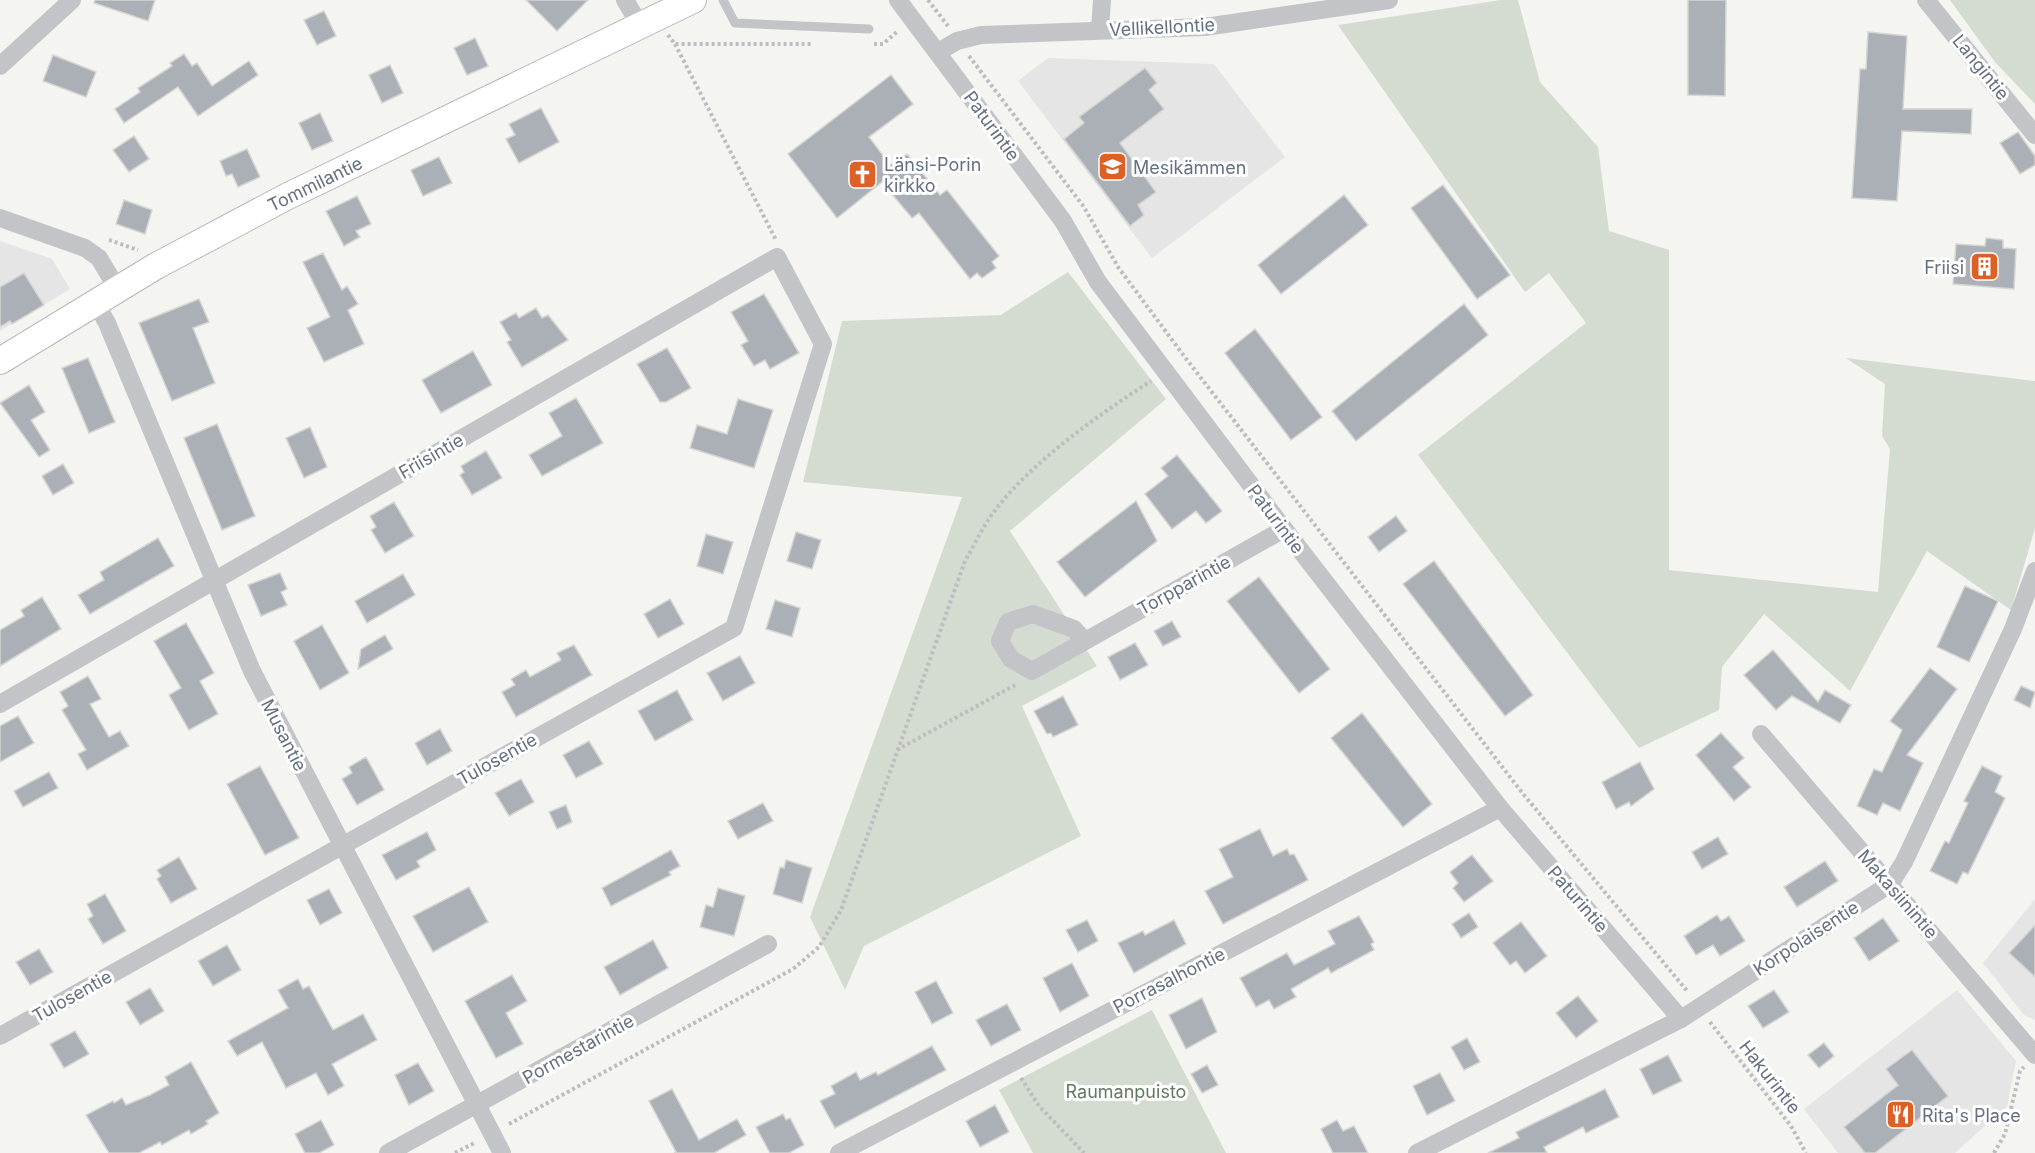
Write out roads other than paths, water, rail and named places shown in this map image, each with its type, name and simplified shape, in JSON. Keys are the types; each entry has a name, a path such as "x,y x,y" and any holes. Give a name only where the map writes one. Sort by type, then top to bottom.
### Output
{"main road":[{"name":"Tommilantie","path":"0,361 156,266 286,197 693,0"}],"street":[{"path":"0,66 72,0"},
{"path":"625,0 640,27"},
{"name":"Paturintie","path":"898,0 1063,220 1098,282 1284,529 1500,808 1681,1019"},
{"path":"1100,30 1102,0"},
{"name":"Vellikellontie","path":"938,52 957,41 981,35 1205,27 1389,0"},
{"name":"Langintie","path":"1926,0 2035,135"},
{"path":"0,218 85,248 99,258 118,290"},
{"name":"Friisintie","path":"0,704 777,257 823,344"},
{"name":"Musantie","path":"96,303 107,323 252,671 502,1153"},
{"name":"Tulosentie","path":"0,1036 734,628 823,344"},
{"name":"Torpparintie","path":"1084,641 1074,629 1033,614 1008,622 1000,641 1011,659 1032,670 1084,641 1284,529"},
{"name":"Korpolaisentie","path":"1417,1153 1681,1019 1705,1013 1890,884 1904,862 2013,629 2035,571"},
{"name":"Makasiinintie","path":"1761,734 1890,884 2031,1059"},
{"name":"Porrasalhontie","path":"839,1153 1500,808"},
{"name":"Pormestarintie","path":"388,1153 768,944"}],"lane":[{"path":"723,0 735,23 869,29"}],"place":[{"name":"Mesikämmen","path":"1112,167"},
{"name":"Länsi-Porin kirkko","path":"863,174"},
{"name":"Friisi","path":"1985,267"},
{"name":"Rita's Place","path":"1901,1115"}],"park label":[{"name":"Raumanpuisto","path":"1126,1091"}]}
